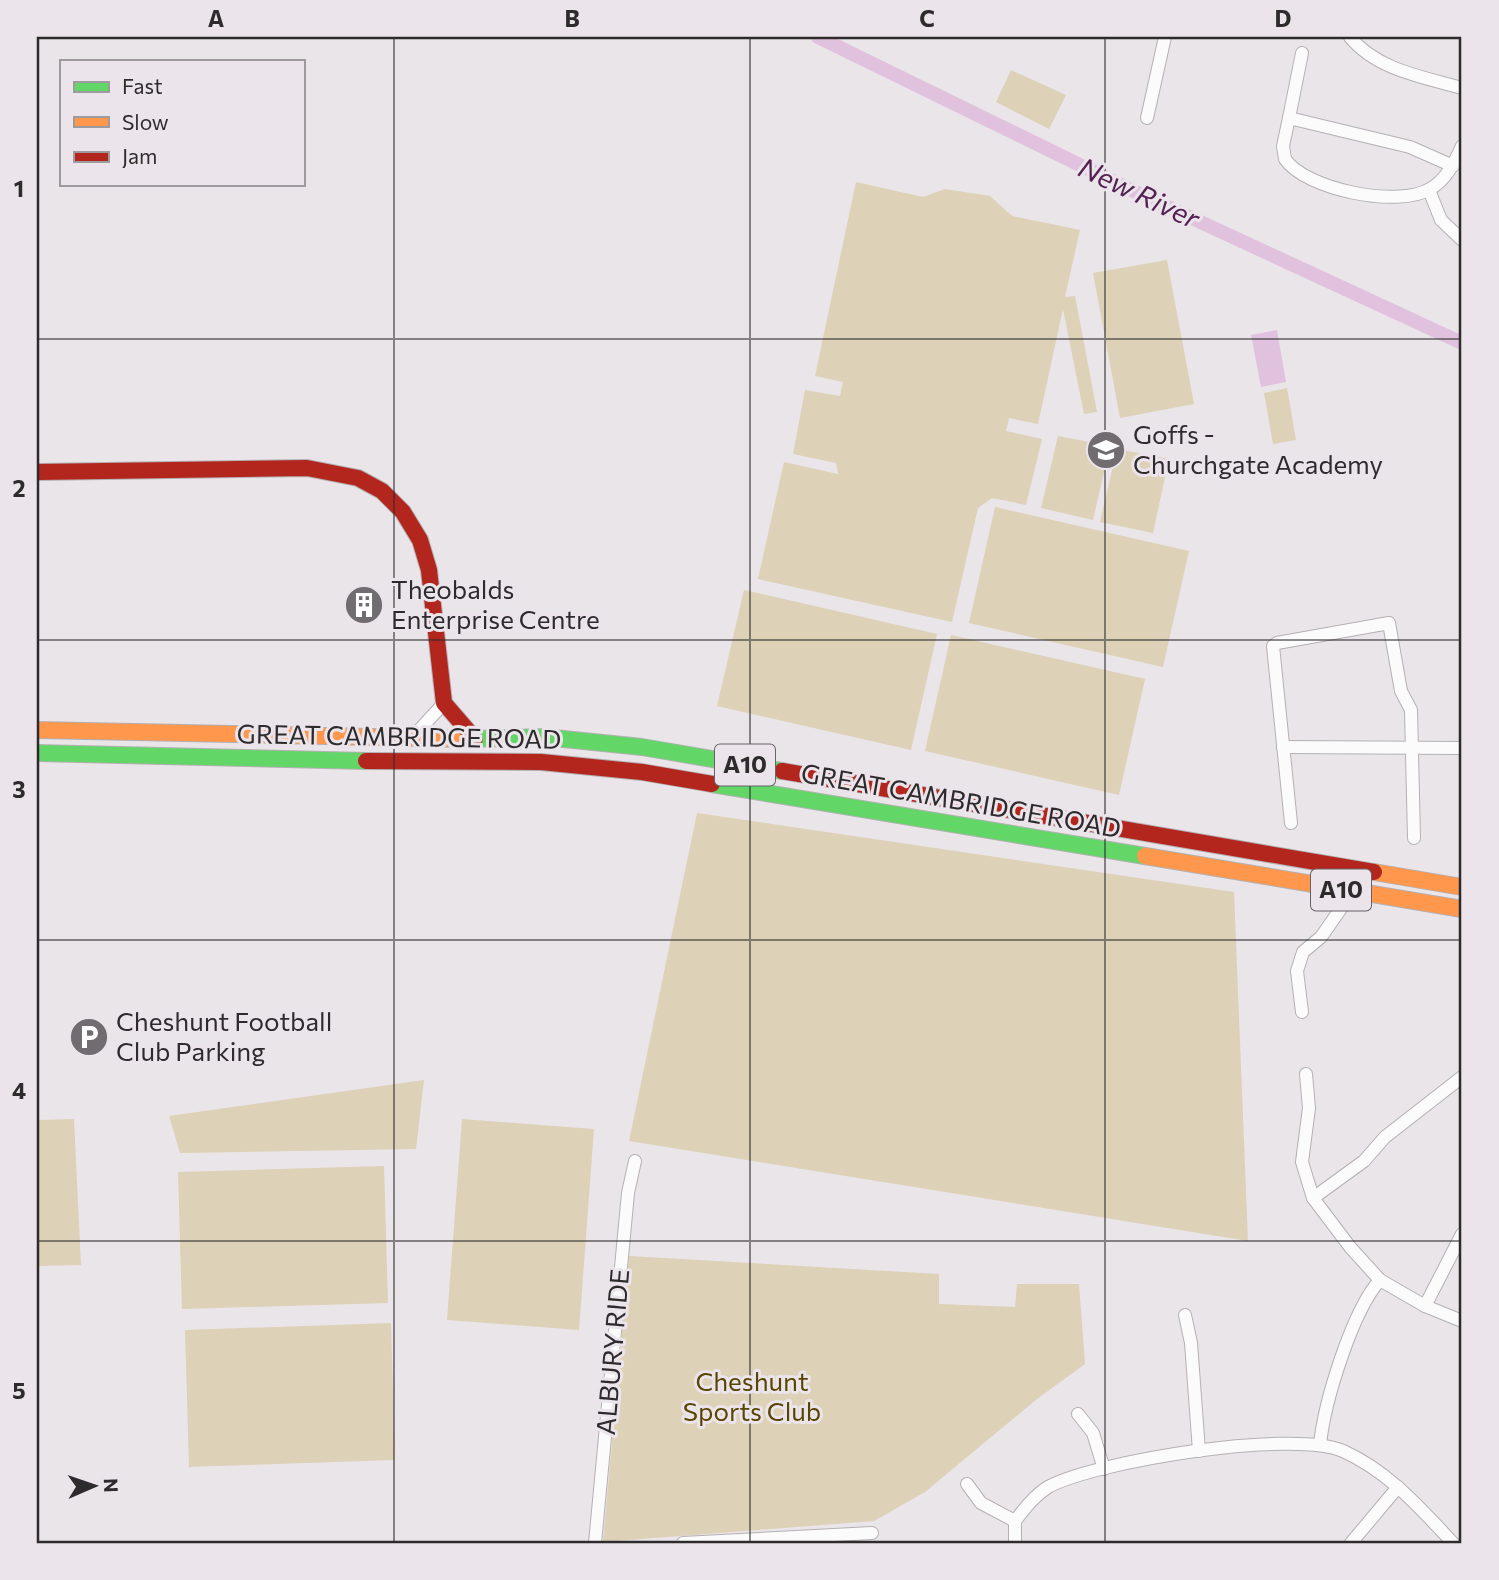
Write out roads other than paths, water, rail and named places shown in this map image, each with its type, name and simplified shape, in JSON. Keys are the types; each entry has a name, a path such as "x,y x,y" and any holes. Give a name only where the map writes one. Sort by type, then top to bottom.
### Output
{"main road":[{"path":"37,472 307,468 358,478 382,491 403,512 420,540 429,570 443,703 475,739"},
{"name":"GREAT CAMBRIDGE ROAD","path":"37,730 475,739 544,737 642,747 1462,887"},
{"name":"GREAT CAMBRIDGE ROAD","path":"37,753 476,764 541,762 579,765 656,775 1462,909"}],"street":[{"path":"1147,118 1165,37"},
{"path":"1350,37 1360,48 1382,62 1462,88"},
{"path":"1302,53 1284,152 1288,163 1297,172 1339,188 1380,198 1405,197 1429,190 1453,166 1462,146"},
{"path":"1289,118 1410,147 1453,166"},
{"path":"1429,190 1441,220 1462,240"},
{"path":"1291,823 1273,646 1277,643 1389,623 1401,691 1411,710 1414,838"},
{"path":"412,738 443,703"},
{"path":"1283,747 1462,748"},
{"path":"1302,1012 1297,971 1303,952 1321,937 1342,907 1344,891"},
{"path":"1306,1074 1309,1108 1302,1162 1313,1198 1350,1247 1380,1280 1425,1306 1462,1321"},
{"path":"1313,1198 1364,1161 1385,1137 1462,1077"},
{"name":"ALBURY RIDE","path":"595,1543 628,1193 635,1161"},
{"path":"1425,1306 1462,1234"},
{"path":"1320,1444 1324,1417 1361,1308 1380,1280"},
{"path":"1185,1315 1191,1343 1199,1451"},
{"path":"1078,1414 1093,1433 1104,1469"},
{"path":"1014,1543 1015,1521 1031,1500 1049,1487 1104,1469 1199,1451 1320,1444 1341,1450 1365,1463 1398,1487 1453,1543"},
{"path":"967,1484 981,1503 1015,1521"},
{"path":"1351,1543 1398,1487"},
{"path":"683,1543 872,1533"}],"waterway":[{"name":"New River","path":"818,37 1127,188 1462,343"}],"place":[{"name":"Goffs - Churchgate Academy","path":"1106,450"},
{"name":"Theobalds Enterprise Centre","path":"364,605"},
{"name":"Cheshunt Football Club Parking","path":"89,1037"}],"park label":[{"name":"Cheshunt Sports Club","path":"752,1397"}]}
